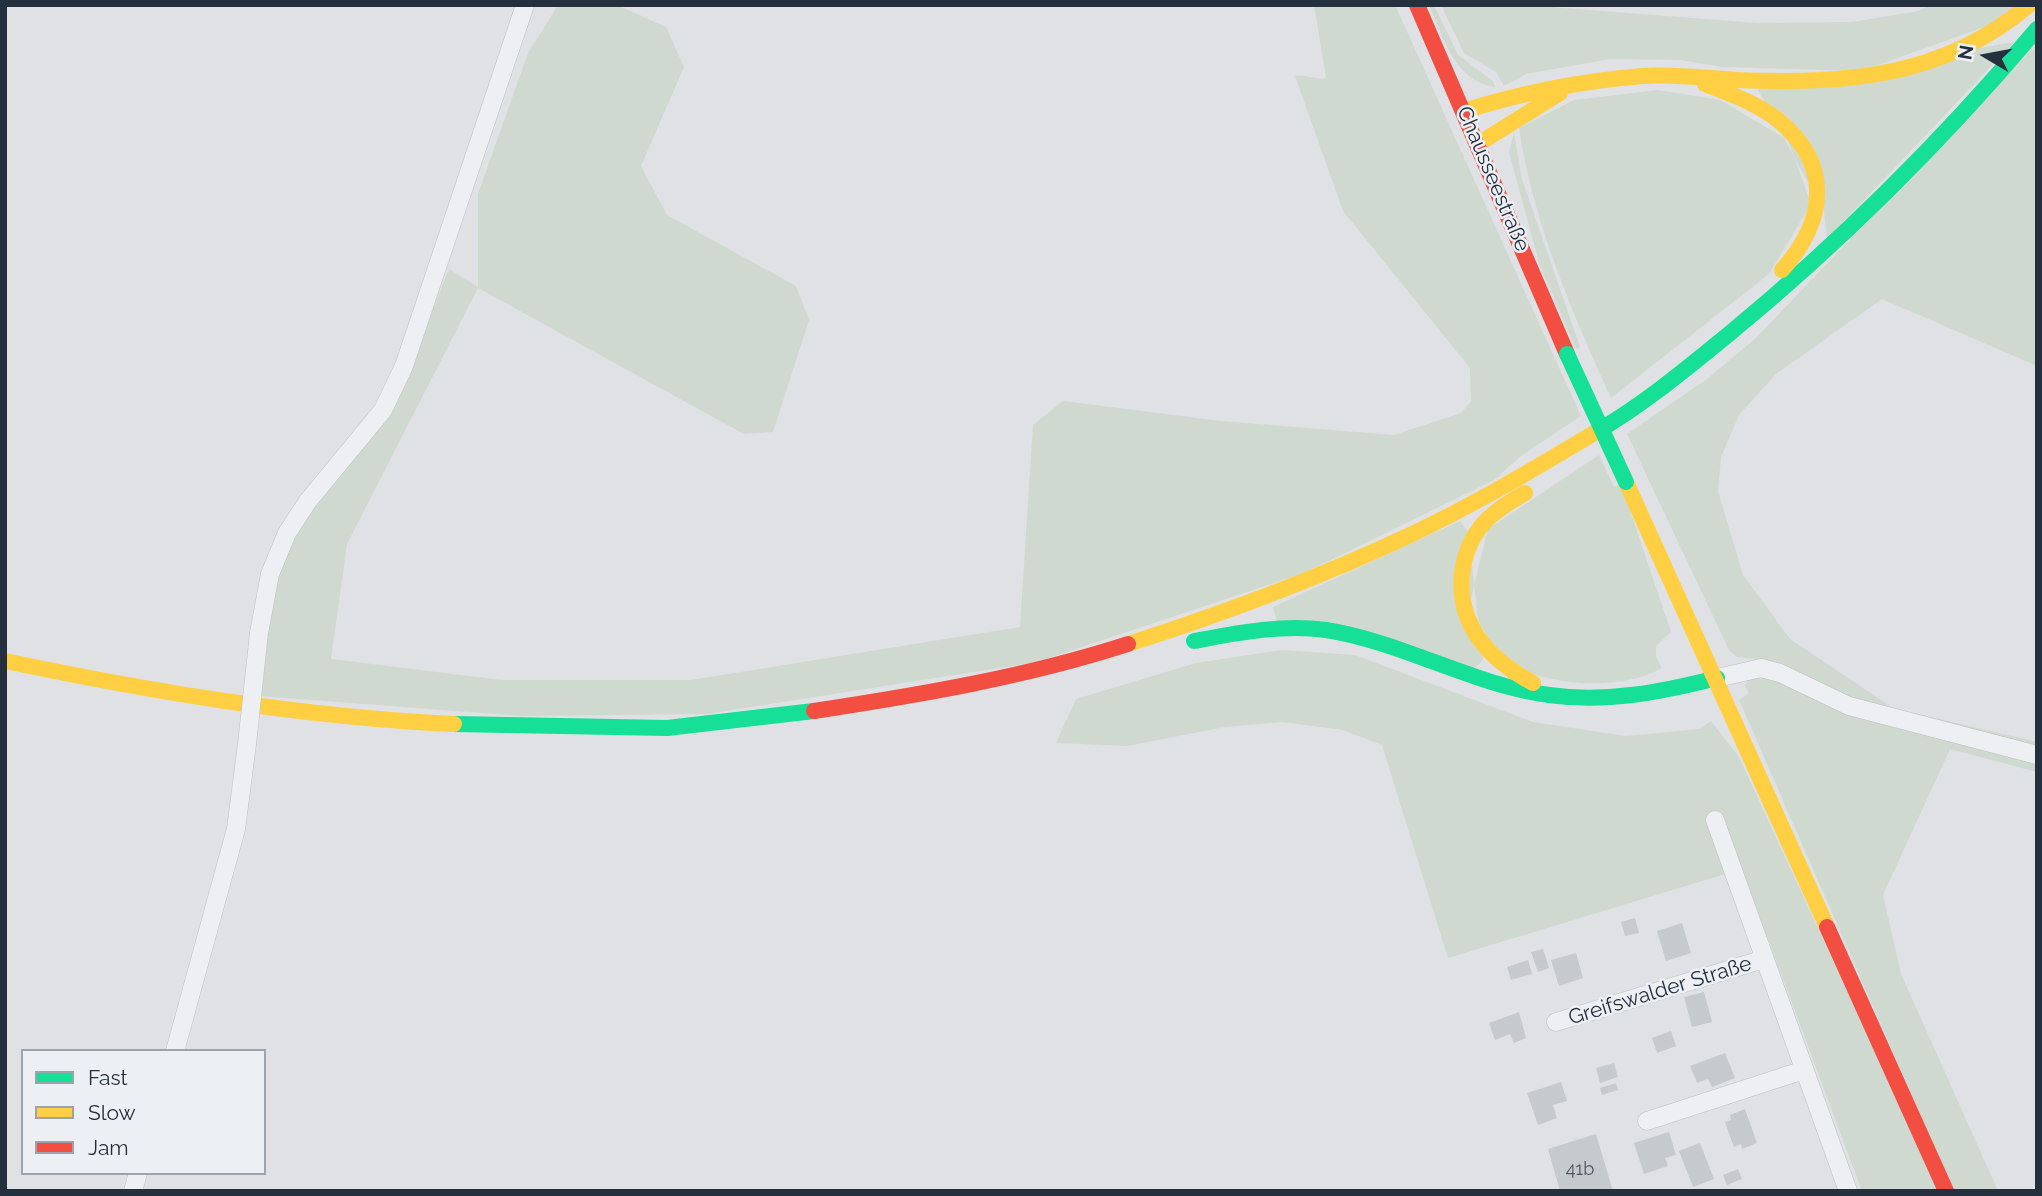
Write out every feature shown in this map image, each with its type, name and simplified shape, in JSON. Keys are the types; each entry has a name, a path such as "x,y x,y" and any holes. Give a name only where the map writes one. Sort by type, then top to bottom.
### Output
{"main road":[{"name":"Chausseestraße","path":"1417,5 1567,354 1717,678 1946,1191"},
{"path":"1464,111 1510,96 1567,89 1597,80 1632,77 1802,82 1860,78 1924,63 1962,49 1998,31 2029,5"},
{"path":"1065,665 1167,635 1339,568 1452,514 1589,436 1702,356 1800,276 1907,176 2037,29"},
{"path":"1688,77 1756,106 1777,120 1797,138 1811,158 1817,179 1818,204 1813,231 1801,250 1731,315 1702,356"},
{"path":"1478,144 1567,89"},
{"path":"1570,697 1505,669 1479,644 1467,624 1461,600 1462,564 1471,539 1482,524 1505,506 1553,477 1589,436"},
{"path":"5,661 88,680 295,711 420,722 532,727 679,727 873,704 1242,632 1295,628 1337,634 1384,646 1528,692 1570,697 1615,699 1677,689 1717,678"}],"street":[{"path":"176,1049 236,829 259,633 270,574 287,533 308,500 383,410 404,366 525,5"},
{"path":"1717,678 1761,668 1780,673 1849,706 2037,755"},
{"name":"Greifswalder Straße","path":"1715,820 1847,1191"},
{"name":"Greifswalder Straße","path":"1556,1022 1764,959"},
{"path":"1647,1121 1804,1070"}],"shaded area":[{"path":"558,5 617,5 666,27 684,67 641,166 667,215 796,286 809,320 773,432 744,434 478,288 347,544 331,659 502,680 691,680 1020,627 1033,425 1063,401 1221,421 1394,435 1461,413 1471,401 1470,368 1343,211 1295,76 1326,78 1314,5 1395,5 1581,416 1521,456 1494,480 1304,573 1037,662 707,714 522,716 259,696 270,600 292,538 407,375 449,269 478,287 478,194 528,53"},
{"path":"1429,5 1434,5 1458,55 1493,81 1495,87 1470,77 1460,67 1445,44"},
{"path":"1441,5 1525,5 1757,23 1852,22 1919,11 1931,5 2019,5 2001,21 1861,71 1722,67 1681,60 1610,59 1526,74 1504,86 1496,72 1464,53"},
{"path":"2014,42 1827,239 1824,212 1757,88"},
{"path":"2037,44 2037,366 1882,299 1776,374 1739,415 1721,457 1718,491 1743,575 1790,639 1893,708 2037,742 2037,772 1950,749 1883,895 1901,974 1998,1191 1954,1191 1739,700 1749,693 1745,686 1748,679 1759,674 1758,659 1737,657 1729,650 1627,434 1707,379 1756,338"},
{"path":"1658,90 1720,100 1788,140 1811,204 1769,274 1611,398 1582,334 1544,232 1525,162 1519,128 1574,100"},
{"path":"1514,133 1522,179 1580,347 1576,349 1539,263 1509,152"},
{"path":"1599,455 1614,487 1621,484 1671,632 1656,646 1656,657 1662,668 1646,675 1607,683 1544,677 1525,671 1504,659 1469,606 1488,529"},
{"path":"1460,521 1468,532 1483,660 1474,669 1277,621 1273,607"},
{"path":"1282,650 1355,655 1533,722 1626,736 1699,729 1711,721 1739,757 1939,1191 1862,1191 1742,869 1448,958 1382,745 1343,730 1282,722 1225,727 1127,746 1056,743 1076,699 1196,663"}],"building":[{"path":"1635,918 1639,933 1625,936 1621,922"},
{"path":"1682,923 1691,953 1666,961 1657,931"},
{"path":"1543,949 1549,968 1538,972 1531,952"},
{"path":"1576,953 1583,978 1559,986 1551,960"},
{"path":"1528,960 1532,974 1511,980 1507,967"},
{"path":"1704,992 1712,1022 1692,1027 1684,997"},
{"path":"1519,1012 1526,1038 1514,1043 1510,1034 1495,1040 1489,1023"},
{"path":"1671,1031 1676,1046 1657,1053 1652,1038"},
{"path":"1725,1053 1735,1078 1712,1087 1708,1079 1697,1083 1690,1066"},
{"path":"1614,1063 1618,1077 1600,1083 1596,1068"},
{"path":"1561,1082 1567,1101 1553,1105 1557,1118 1538,1125 1527,1093"},
{"path":"1616,1083 1618,1090 1602,1095 1600,1088"},
{"path":"1745,1109 1757,1143 1742,1149 1741,1144 1734,1147 1725,1122 1731,1120 1730,1115"},
{"path":"1669,1132 1676,1155 1665,1158 1668,1166 1644,1174 1634,1143"},
{"path":"1596,1134 1613,1191 1560,1191 1548,1149"},
{"path":"1700,1143 1714,1179 1693,1187 1679,1151"},
{"path":"1738,1169 1742,1179 1727,1185 1723,1175"}],"traffic: fast":[{"path":"1601,429 1683,371 1811,263 1928,150 2037,29"},
{"path":"1567,354 1626,482"},
{"path":"1194,641 1276,629 1326,630 1382,644 1520,690 1570,697 1634,695 1717,678"},
{"path":"454,724 667,728 814,711"}],"traffic: slow":[{"path":"1464,111 1552,89 1642,76 1778,81 1855,77 1891,71 1927,62 1962,48 1996,29 2029,5"},
{"path":"1705,84 1743,99 1770,114 1796,137 1808,156 1815,174 1815,213 1808,232 1782,270"},
{"path":"1478,144 1560,93"},
{"path":"1128,644 1271,594 1376,551 1483,498 1601,429"},
{"path":"1626,482 1827,927"},
{"path":"1525,493 1494,513 1475,534 1464,562 1462,593 1471,625 1490,652 1503,664 1533,683"},
{"path":"5,661 228,702 341,716 454,724"}],"traffic: jam":[{"path":"1417,5 1567,354"},
{"path":"814,711 1012,675 1128,644"},
{"path":"1827,927 1946,1191"}]}
